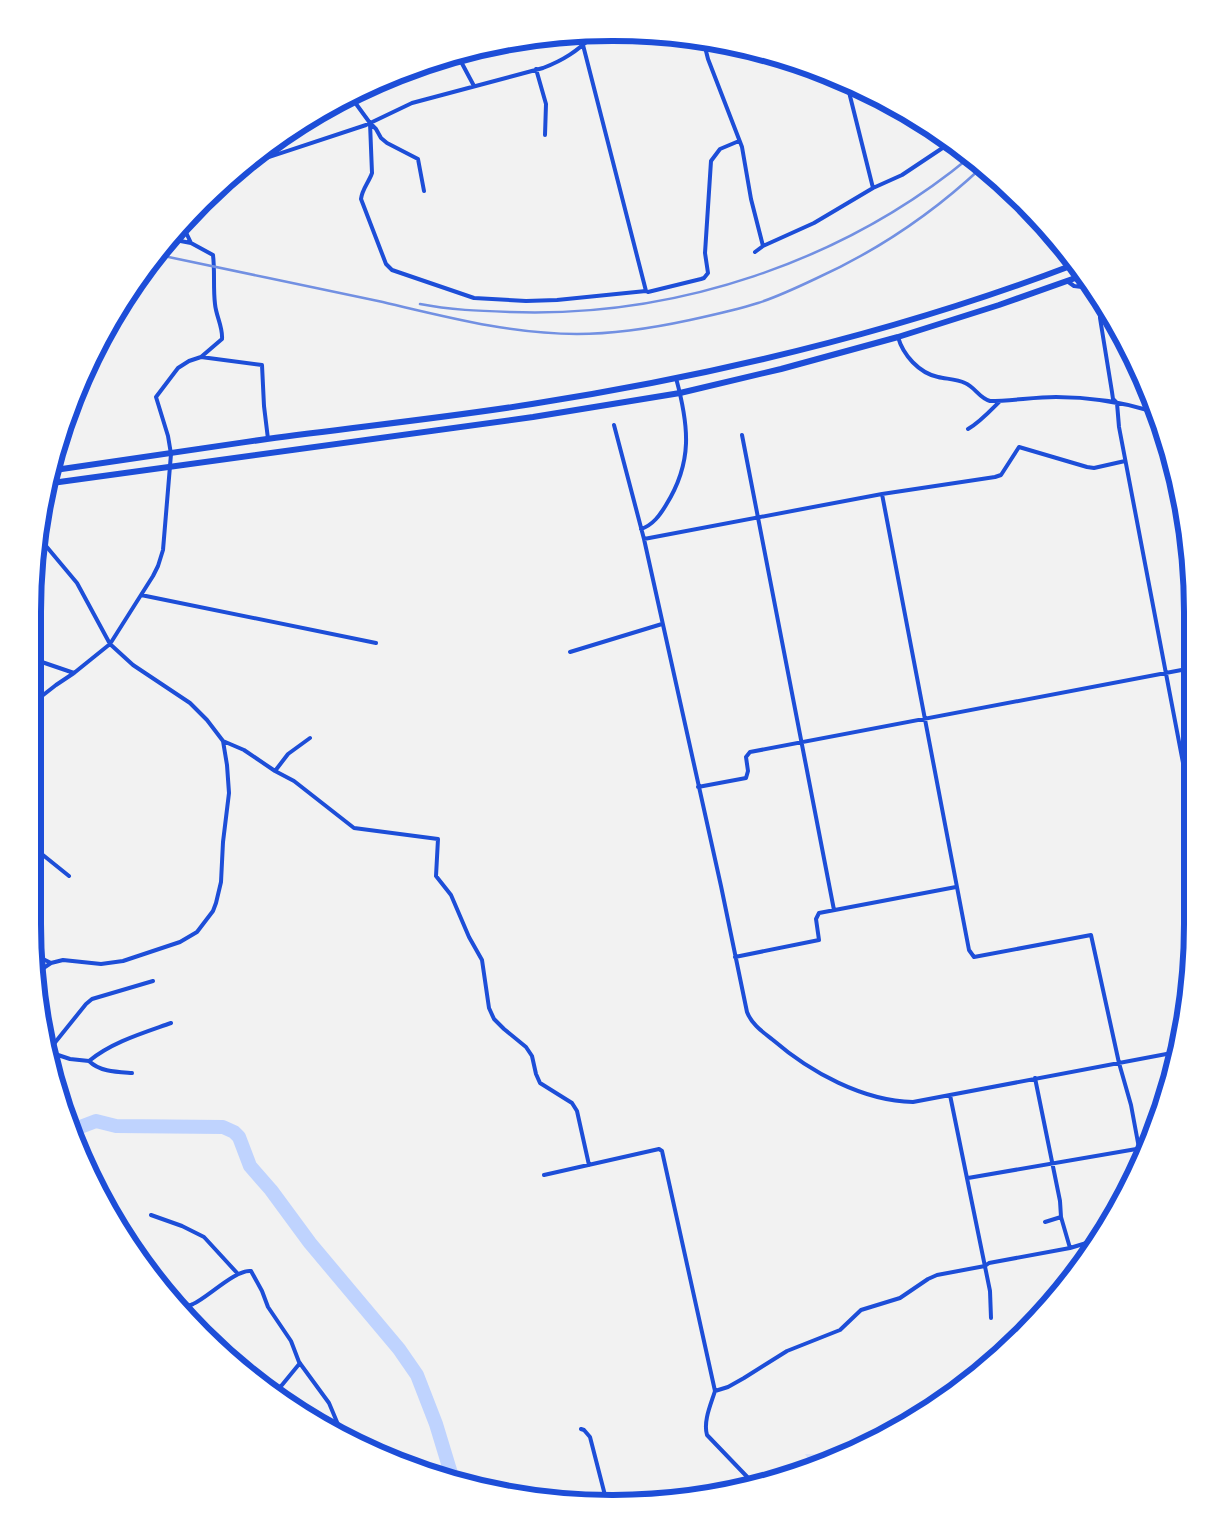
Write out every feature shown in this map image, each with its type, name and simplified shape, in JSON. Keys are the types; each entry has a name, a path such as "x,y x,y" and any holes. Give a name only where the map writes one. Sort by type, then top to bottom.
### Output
{"highway":[{"path":"60,469 268,439 458,415 583,396 676,378 778,357 894,326 982,298 1067,267"},
{"path":"57,482 562,413 680,393 781,369 898,337 999,305 1075,278"}],"street":[{"path":"267,158 370,123 412,103 556,63 570,56 587,42"},
{"path":"583,45 646,291"},
{"path":"706,49 745,160 763,246"},
{"path":"461,62 474,86"},
{"path":"536,70 546,104 545,135"},
{"path":"848,93 873,188"},
{"path":"355,103 376,129 378,135 387,143 418,159 424,191"},
{"path":"370,123 372,172 361,193 361,199 386,264 392,270 474,298 526,301 648,292 704,278 708,272 705,253 711,161 720,149 739,141"},
{"path":"755,252 763,246 814,223 873,188 902,175 943,147"},
{"path":"186,233 191,243"},
{"path":"41,697 110,644 153,576 163,550 170,454 168,436 156,397 178,368 189,361 201,357 222,339 223,334 215,303 213,256 191,243 179,241"},
{"path":"1067,281 1074,286 1081,287"},
{"path":"1100,316 1112,392 1117,403 1125,461 1184,768"},
{"path":"898,337 904,353 927,373 934,377 964,382 984,399 990,401 1056,397 1106,400 1146,410"},
{"path":"201,357 262,365 268,439"},
{"path":"641,529 650,525 671,498 681,477 685,461 686,422 676,378"},
{"path":"968,429 977,424 1000,401"},
{"path":"614,425 644,539 721,886 746,1012 751,1021 788,1052 820,1074 890,1100 913,1102 1168,1053"},
{"path":"742,435 834,910"},
{"path":"644,539 882,494 1001,475 1019,446 1094,468 1125,461"},
{"path":"882,494 969,950 974,957 1091,935 1138,1147"},
{"path":"43,968 51,963 63,960 101,964 134,958 180,942 197,932 213,911 221,882 223,842 229,793 223,741 207,720 190,703 133,665 110,644 77,583 45,545"},
{"path":"141,595 376,643"},
{"path":"570,652 662,624"},
{"path":"41,662 74,673"},
{"path":"698,787 746,778 748,771 746,757 750,752 1184,670"},
{"path":"274,771 288,754 310,738"},
{"path":"223,741 244,750 274,771 294,781 354,828 438,839 436,876 451,895 469,937 482,960 489,1008 498,1024 526,1047 532,1056 540,1083 572,1103 577,1110 589,1164"},
{"path":"41,853 70,876"},
{"path":"735,957 819,940 816,916 819,913 956,887"},
{"path":"42,958 51,963"},
{"path":"54,1044 92,999 153,981"},
{"path":"57,1054 70,1060 89,1061 97,1054 128,1039 171,1023"},
{"path":"89,1061 92,1065 102,1069 132,1073"},
{"path":"1035,1078 1062,1218 1070,1248"},
{"path":"950,1095 990,1291 991,1318"},
{"path":"968,1178 1137,1148"},
{"path":"544,1175 659,1149 662,1151 715,1391 706,1421 706,1430 708,1435 748,1478"},
{"path":"152,1215 182,1226 204,1237 238,1274"},
{"path":"1045,1222 1062,1218"},
{"path":"715,1391 728,1387 744,1378 786,1351 840,1330 861,1310 900,1298 928,1278 984,1266 989,1262 1070,1248 1085,1243"},
{"path":"188,1305 192,1305 238,1274 247,1270 251,1271 268,1307 291,1341 300,1364 329,1403 338,1424"},
{"path":"279,1387 300,1364"},
{"path":"581,1429 590,1437 605,1495"}],"shaded area":[{"path":"805,1454 821,1455 808,1459"}],"waterway":[{"path":"80,1127 96,1121 116,1126 223,1127 234,1132 239,1137 250,1166 271,1190 310,1243 399,1349 417,1375 436,1424 450,1470"}],"railway":[{"path":"420,304 488,311 572,311 634,305 695,293 754,276 812,254 868,226 921,194 964,162"},
{"path":"166,256 501,328 577,334 620,332 662,326 750,306 794,289 882,244 924,216 976,172"}]}
